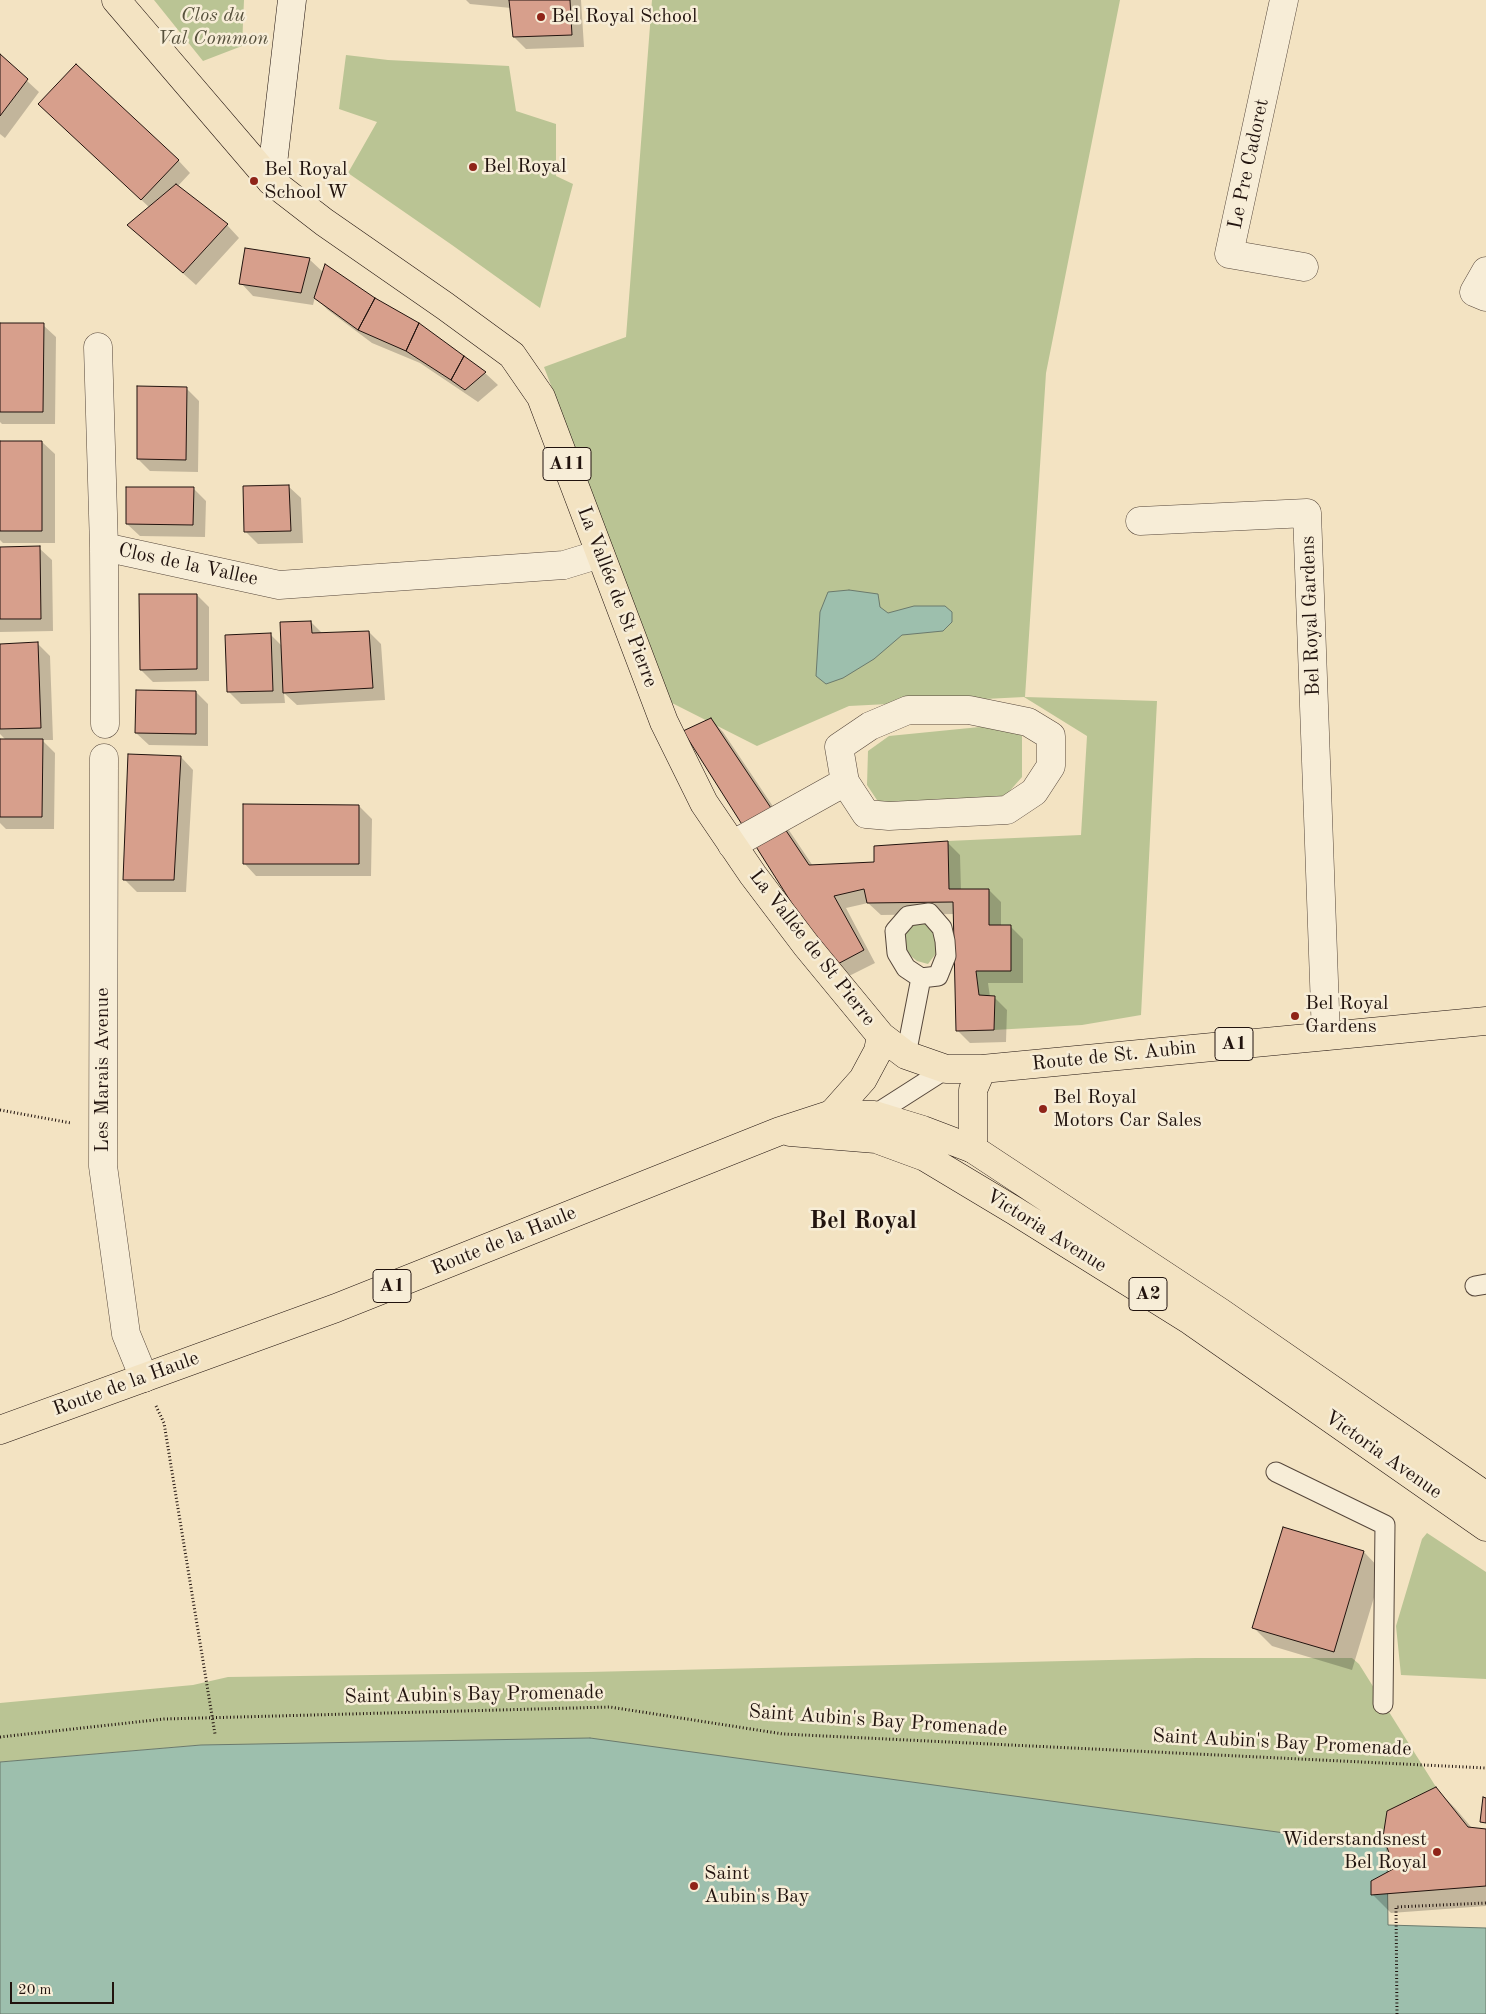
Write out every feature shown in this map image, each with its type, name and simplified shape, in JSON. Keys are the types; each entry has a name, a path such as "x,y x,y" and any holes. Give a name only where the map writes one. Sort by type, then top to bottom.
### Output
{"main road":[{"name":"La Vallée de St Pierre","path":"116,0 271,181 324,222 512,355 542,397 664,722 704,803 752,875 881,1036 906,1055 946,1069"},
{"name":"Route de St. Aubin","path":"982,1069 1486,1021"},
{"path":"832,1114 863,1079 878,1051 881,1036"},
{"name":"A1","path":"946,1069 982,1069"},
{"path":"973,1149 973,1090 982,1069"},
{"name":"Route de la Haule","path":"0,1430 336,1308 780,1131 832,1114 874,1115"},
{"name":"Victoria Avenue","path":"874,1115 923,1130 973,1149 1220,1312 1486,1496"},
{"name":"Victoria Avenue","path":"780,1131 876,1139 925,1157 1191,1321 1486,1527"}],"street":[{"path":"271,181 292,0"},
{"name":"Le Pre Cadoret","path":"1284,0 1229,254 1304,267"},
{"path":"1486,271 1474,292 1486,297"},
{"name":"Clos de la Vallee","path":"98,347 104,548 279,585 564,565 600,554"},
{"name":"Bel Royal Gardens","path":"1140,521 1307,513 1326,1036"},
{"path":"104,548 105,724"},
{"path":"908,710 969,710 1028,722 1051,736 1051,766 1034,792 1007,810 889,816 866,814 845,782 839,747 870,726 908,710"},
{"name":"Les Marais Avenue","path":"104,758 103,1166 126,1334 144,1378"},
{"path":"732,845 845,782"}],"lane":[{"path":"906,1055 921,978"},
{"path":"874,1115 946,1069"},
{"path":"1276,1472 1385,1525 1383,1704"}],"path":[{"path":"0,1110 103,1129"},
{"path":"144,1378 164,1423 215,1734"},
{"name":"Saint Aubin's Bay Promenade","path":"0,1737 164,1719 610,1706 783,1734 1486,1768"},
{"path":"1397,2014 1396,1907 1486,1903"}],"green space":[{"name":"Clos du Val Common","path":"154,0 244,0 242,46 203,61"},
{"path":"652,0 1120,0 1046,373 1025,697 1157,701 1141,1015 1082,1025 994,1030 995,996 979,995 976,971 1011,925 989,925 989,889 949,889 948,841 1081,835 1087,736 1024,697 849,706 757,746 672,703 544,367 626,337"},
{"path":"346,55 388,60 509,66 516,111 556,124 556,176 573,184 540,308 348,173 377,122 339,109"},
{"path":"1000,725 1022,736 1022,777 1007,794 991,800 892,807 877,800 867,785 868,751 889,736"},
{"path":"925,919 936,929 937,952 928,964 917,961 906,952 904,933 911,924"},
{"path":"1427,1533 1486,1572 1486,1679 1401,1675 1396,1626 1422,1539"},
{"path":"1196,1658 1352,1658 1359,1664 1436,1787 1387,1811 1383,1837 1387,1847 1142,1815 201,1745 0,1762 0,1703 193,1685 228,1677 588,1672"}],"shaded area":[{"path":"849,590 878,594 880,607 888,613 914,606 945,606 952,612 952,622 943,631 902,635 874,659 843,678 826,684 816,676 820,612 828,592"},
{"name":"Saint Aubin's Bay","path":"590,1738 1387,1847 1388,1925 1486,1928 1486,2014 0,2014 0,1762 201,1745"}],"building":[{"name":"Bel Royal School","path":"509,0 570,0 572,35 513,37"},
{"path":"0,54 28,79 0,116"},
{"path":"76,64 179,160 141,200 38,104"},
{"path":"176,184 228,224 183,273 127,225"},
{"path":"245,248 310,258 301,293 239,284"},
{"path":"325,264 375,298 358,330 314,298"},
{"path":"375,298 419,323 406,351 358,330"},
{"path":"0,323 44,323 43,412 0,412"},
{"path":"419,323 464,356 451,380 406,351"},
{"path":"464,356 486,372 465,390 451,380"},
{"path":"137,386 187,387 186,460 137,459"},
{"path":"0,441 42,441 42,531 0,531"},
{"path":"289,485 291,531 244,532 243,486"},
{"path":"126,487 194,487 193,525 126,524"},
{"path":"40,546 41,619 0,619 0,547"},
{"path":"139,594 197,594 197,669 140,670"},
{"path":"311,621 312,633 369,631 373,688 283,693 280,622"},
{"path":"271,633 273,691 227,692 225,635"},
{"path":"38,642 41,728 0,729 0,644"},
{"path":"136,690 196,691 196,734 135,733"},
{"path":"711,718 809,865 874,862 874,846 948,841 949,889 989,889 989,925 1011,925 1011,971 976,971 979,995 995,996 994,1030 956,1031 953,902 867,903 864,889 834,896 864,950 832,967 683,731"},
{"path":"0,739 43,739 42,817 0,817"},
{"path":"128,754 181,756 174,880 123,880"},
{"path":"243,804 359,805 359,864 243,864"},
{"path":"1283,1527 1364,1551 1334,1652 1252,1628"},
{"name":"Widerstandsnest Bel Royal","path":"1436,1787 1468,1827 1486,1829 1486,1886 1371,1895 1371,1881 1395,1868 1383,1837 1387,1811"},
{"path":"1483,1797 1486,1798 1486,1823 1480,1822"}],"place":[{"name":"Bel Royal School","path":"541,17"},
{"name":"Bel Royal","path":"473,167"},
{"name":"Bel Royal School W","path":"254,181"},
{"name":"Bel Royal Gardens","path":"1295,1016"},
{"name":"Bel Royal Motors Car Sales","path":"1043,1109"},
{"name":"Widerstandsnest Bel Royal","path":"1437,1852"},
{"name":"Saint Aubin's Bay","path":"694,1886"}],"district":[{"name":"Bel Royal","path":"863,1221"}]}
